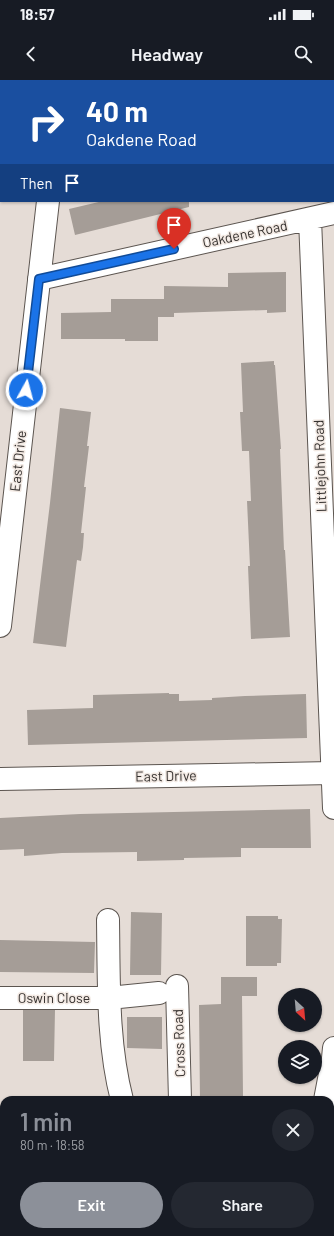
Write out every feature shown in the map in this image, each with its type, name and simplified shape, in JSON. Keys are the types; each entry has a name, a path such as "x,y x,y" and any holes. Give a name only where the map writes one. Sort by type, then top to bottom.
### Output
{"street":[{"name":"East Drive","path":"0,626 48,202"},
{"name":"Oakdene Road","path":"39,279 334,213"},
{"name":"Littlejohn Road","path":"310,219 334,808"},
{"name":"East Drive","path":"0,779 332,773"},
{"name":"Oswin Close","path":"108,920 109,998 115,1074 121,1096"},
{"name":"Oswin Close","path":"0,998 109,998 168,990"},
{"name":"Cross Road","path":"168,990 180,1096"},
{"path":"326,1096 334,1048"}],"building":[{"path":"99,202 189,202 189,207 75,235 69,209"},
{"path":"286,272 286,312 267,313 267,310 174,313 174,317 158,317 158,341 125,341 125,339 61,339 61,313 111,312 111,299 164,299 164,286 228,287 228,273"},
{"path":"274,361 281,449 284,550 290,637 251,639 247,501 251,501 249,451 242,451 240,412 243,412 241,363"},
{"path":"60,408 91,412 81,533 84,533 83,547 81,561 77,560 66,647 33,643"},
{"path":"179,694 179,701 212,700 212,698 245,696 306,694 307,738 28,745 27,710 93,708 93,695"},
{"path":"310,809 311,848 241,848 241,857 137,861 137,852 62,853 24,856 24,849 0,850 0,818 80,814"},
{"path":"131,912 162,913 161,975 130,975"},
{"path":"246,916 278,916 278,919 282,919 281,963 277,963 277,966 246,966"},
{"path":"0,940 95,942 94,973 0,972"},
{"path":"221,977 257,977 257,996 242,996 243,1096 200,1096 199,1005 221,1004"},
{"path":"23,1010 55,1010 54,1061 23,1061"},
{"path":"127,1017 162,1017 162,1049 127,1048"}],"route":[{"path":"26,390 39,279 174,249"}]}
